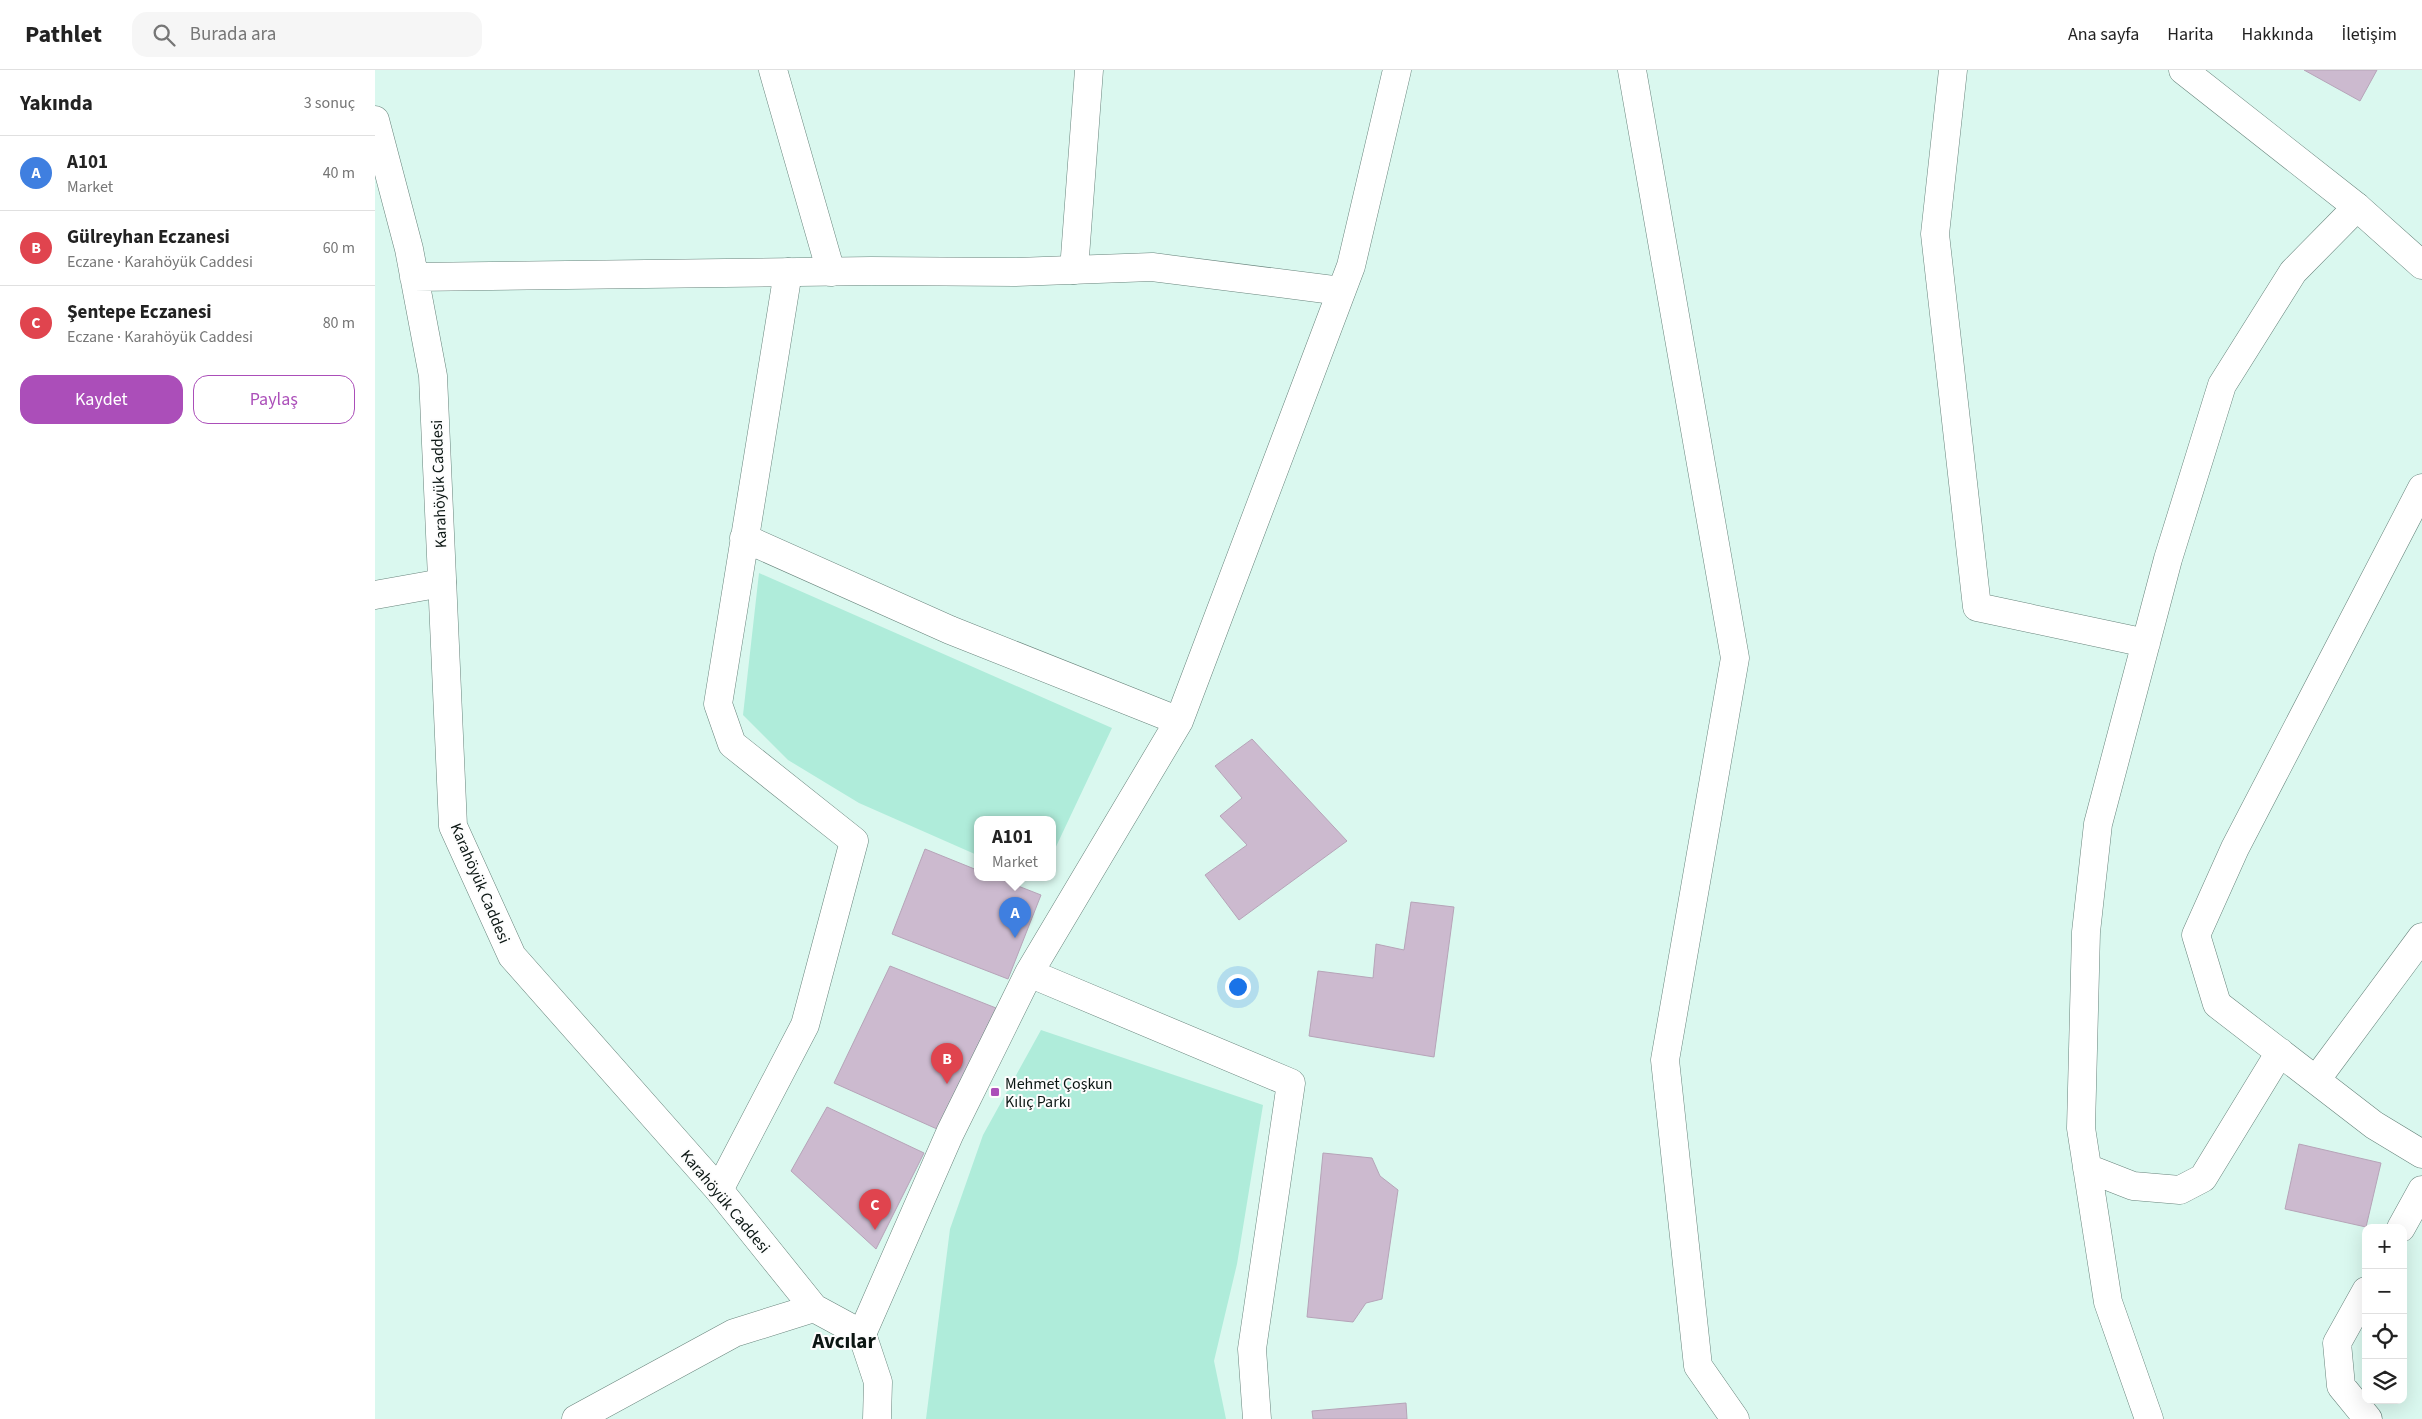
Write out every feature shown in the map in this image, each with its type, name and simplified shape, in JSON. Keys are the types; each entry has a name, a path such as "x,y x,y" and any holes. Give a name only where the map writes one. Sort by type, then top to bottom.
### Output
{"street":[{"path":"773,70 831,272"},
{"path":"1074,270 1089,70"},
{"path":"877,1419 879,1382 862,1334 950,1133 1029,973 1179,721 1351,266 1397,70"},
{"path":"1631,70 1735,658 1665,1060 1698,1366 1735,1419"},
{"path":"1953,70 1935,234 1977,607 2146,643"},
{"path":"2183,70 2357,207 2422,265"},
{"name":"Karahöyük Caddesi","path":"375,120 409,249 433,376 453,826 512,956 719,1190 814,1308 862,1334"},
{"path":"2149,1419 2108,1302 2081,1128 2086,932 2097,834 2169,559 2222,384 2293,272 2357,207"},
{"path":"414,277 1074,270 1152,267 1341,292"},
{"path":"719,1190 805,1025 854,841 732,744 718,704 788,272"},
{"path":"2422,488 2235,848 2196,935 2217,1004 2374,1124 2422,1154"},
{"path":"744,538 950,630 1179,721"},
{"path":"375,595 442,582"},
{"path":"2316,1080 2422,937"},
{"path":"1029,973 1291,1083 1252,1349 1257,1419"},
{"path":"2087,1168 2133,1186 2179,1190 2203,1178 2280,1052"},
{"path":"2403,1224 2422,1190"},
{"path":"2362,1298 2337,1343 2341,1386 2368,1419"},
{"path":"576,1419 734,1333 814,1308"}],"green space":[{"path":"759,573 1112,728 1056,847 1056,816 974,816 974,854 859,803 788,760 743,715"},
{"path":"1041,1030 1263,1105 1237,1264 1214,1361 1226,1419 926,1419 950,1229 983,1135"}],"building":[{"path":"2304,70 2377,70 2360,101"},
{"path":"1252,739 1347,841 1239,920 1205,875 1247,845 1220,816 1242,798 1215,766"},
{"path":"925,849 974,869 974,881 1005,881 1041,895 1008,979 892,934"},
{"path":"1411,902 1454,907 1434,1057 1309,1036 1318,971 1373,978 1376,944 1404,950"},
{"path":"890,966 996,1008 937,1129 834,1083"},
{"path":"827,1107 924,1153 876,1249 791,1171"},
{"path":"2299,1144 2381,1163 2367,1224 2362,1224 2362,1226 2285,1209"},
{"path":"1323,1153 1372,1158 1380,1176 1398,1190 1382,1299 1366,1303 1353,1322 1307,1317"},
{"path":"1406,1403 1407,1419 1313,1419 1312,1411"}],"place":[{"name":"A101","path":"1015,938"},
{"name":"Gülreyhan Eczanesi","path":"947,1084"},
{"name":"Mehmet Çoşkun Kılıç Parkı","path":"995,1092"},
{"name":"Şentepe Eczanesi","path":"875,1230"}],"district":[{"name":"Avcılar","path":"844,1341"}]}
